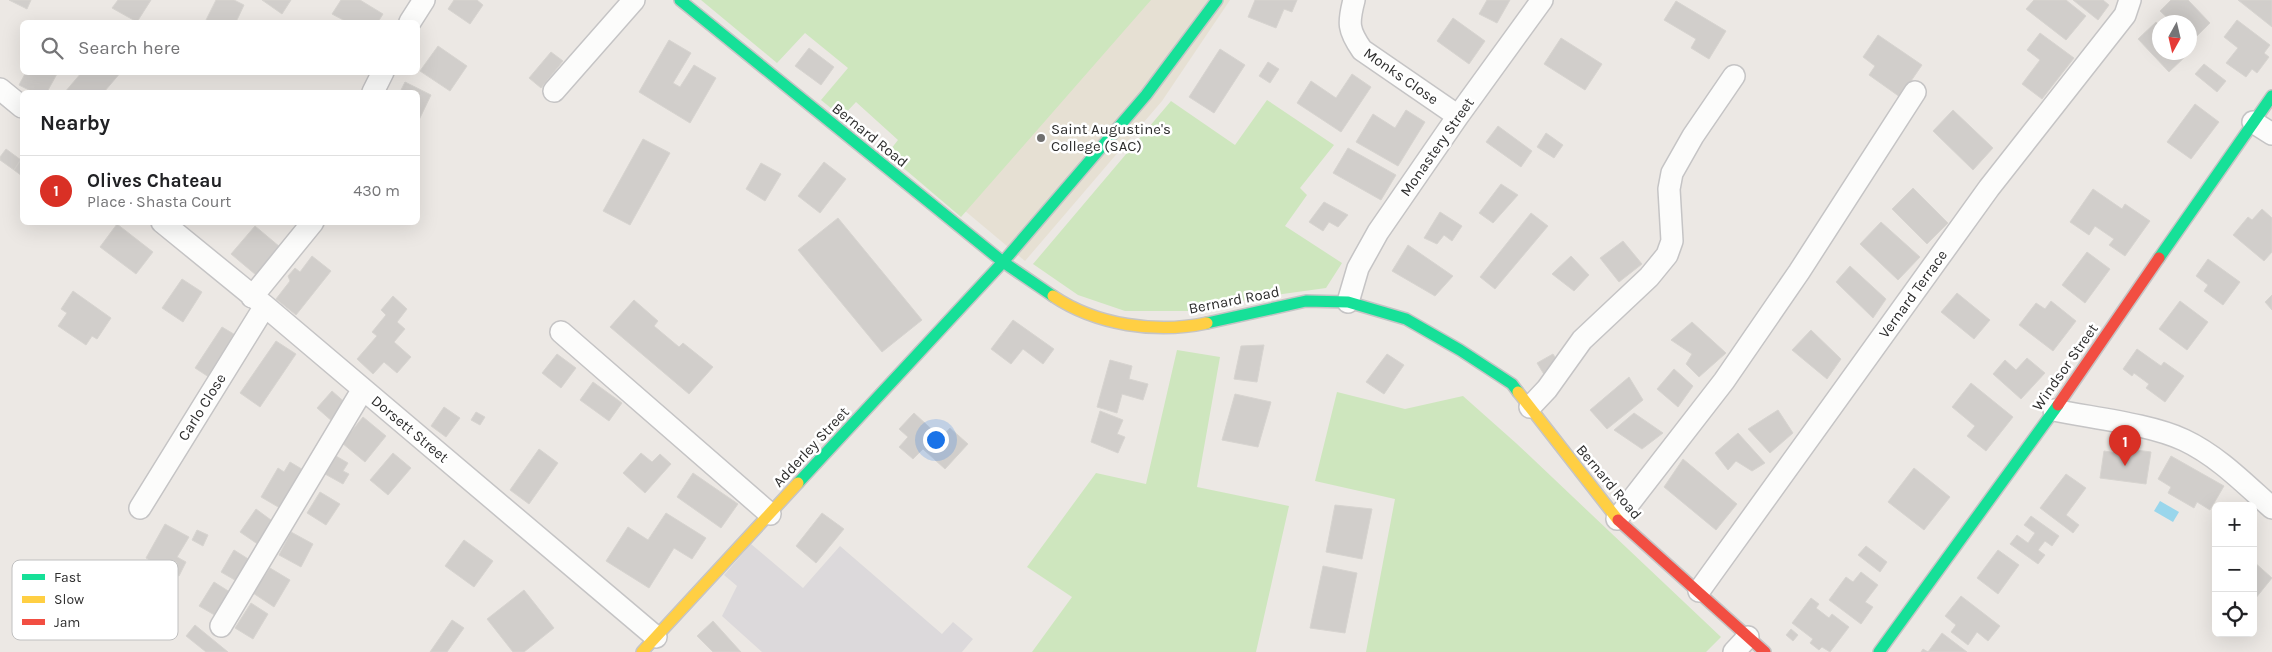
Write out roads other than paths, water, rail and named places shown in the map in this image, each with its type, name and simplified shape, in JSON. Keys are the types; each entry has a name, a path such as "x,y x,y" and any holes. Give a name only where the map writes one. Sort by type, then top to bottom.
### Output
{"street":[{"path":"411,20 424,0"},
{"path":"554,91 634,0"},
{"name":"Bernard Road","path":"680,0 1002,262 1059,300 1104,320 1145,327 1196,326 1306,301 1348,302 1406,319 1460,350 1512,384 1617,519 1765,652"},
{"name":"Adderley Street","path":"649,645 1002,262 1146,95 1217,0"},
{"name":"Monks Close","path":"1354,0 1349,21 1352,35 1362,50 1458,116"},
{"name":"Monastery Street","path":"1348,302 1358,268 1378,232 1458,116 1542,0"},
{"name":"Vernard Terrace","path":"1699,591 1989,188 2124,15 2130,0"},
{"path":"374,90 382,75"},
{"path":"1530,407 1547,390 1582,340 1649,277 1667,255 1672,242 1669,189 1672,173 1693,136 1734,76"},
{"path":"0,89 20,105"},
{"path":"1617,519 1724,381 1799,272 1915,92"},
{"name":"Windsor Street","path":"1879,652 2054,410 2272,96"},
{"path":"2253,122 2272,134"},
{"name":"Dorsett Street","path":"166,225 363,389 649,645"},
{"name":"Carlo Close","path":"140,508 259,302 310,225"},
{"path":"561,332 770,514"},
{"path":"221,626 363,389"},
{"path":"2054,410 2156,430 2185,440 2218,461 2272,508"},
{"path":"1734,652 1748,637"}],"water":[{"path":"2160,501 2179,512 2173,522 2154,511"}],"place":[{"name":"Saint Augustine's College (SAC)","path":"1041,138"},
{"name":"Olives Chateau","path":"2125,466"}]}
